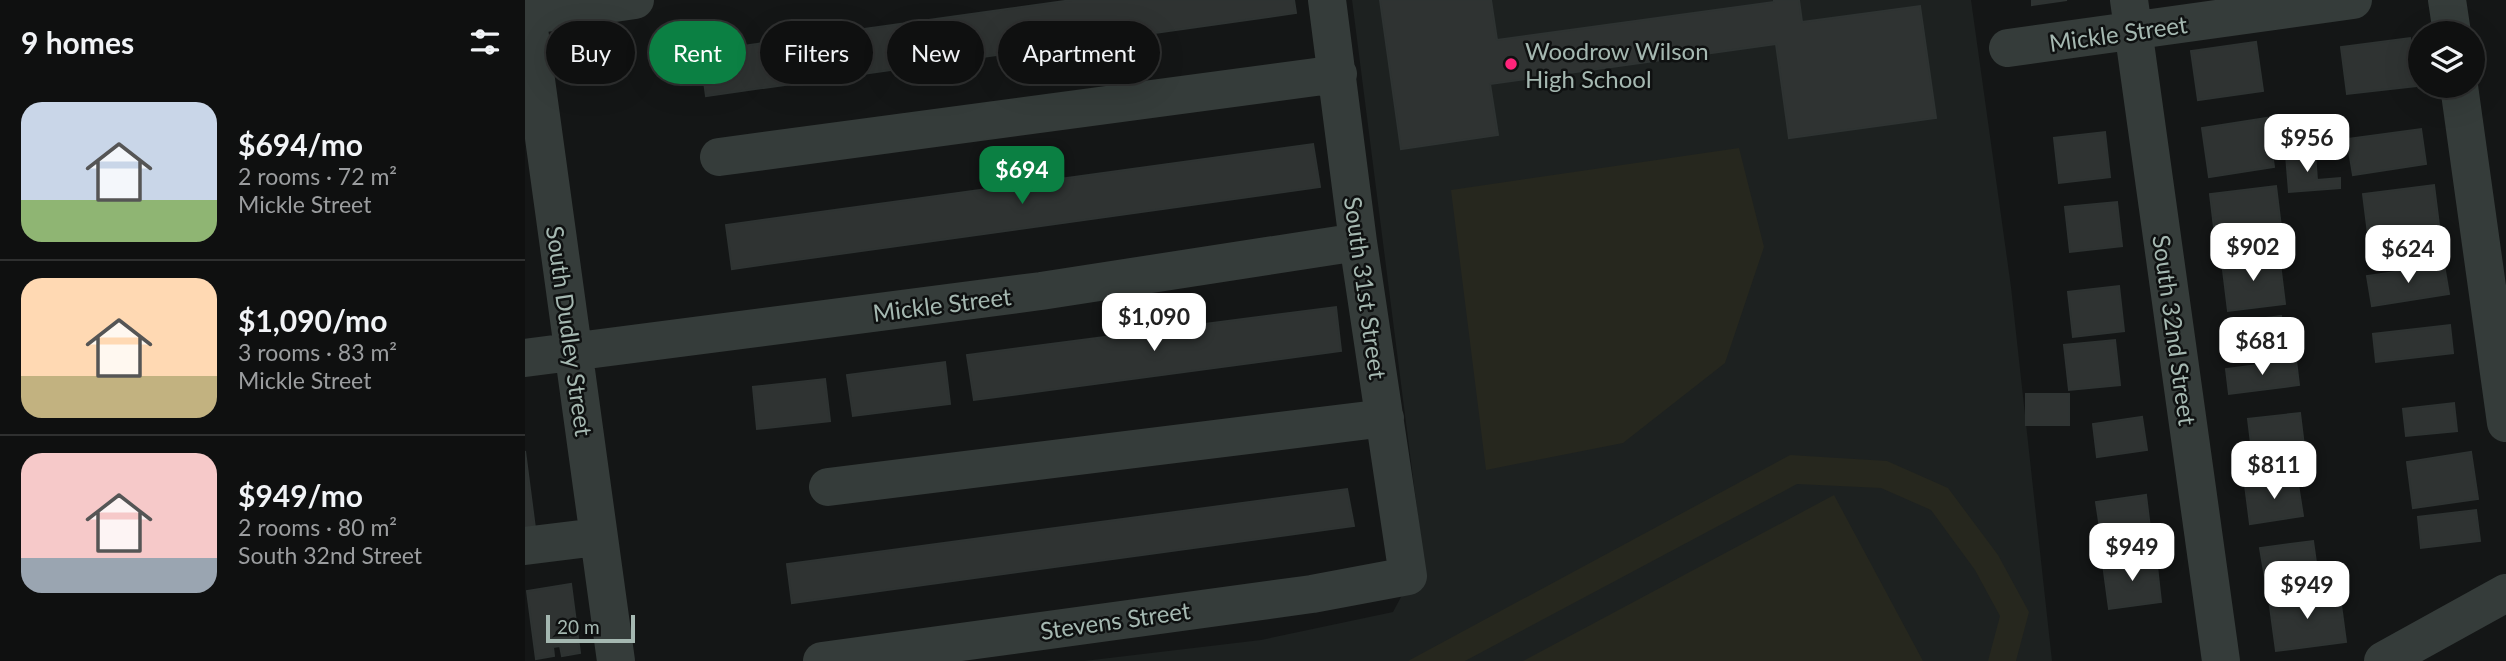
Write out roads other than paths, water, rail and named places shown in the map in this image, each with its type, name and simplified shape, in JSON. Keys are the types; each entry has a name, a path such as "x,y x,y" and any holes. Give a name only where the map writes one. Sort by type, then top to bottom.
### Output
{"street":[{"path":"526,10 635,0"},
{"name":"South 31st Street","path":"1327,0 1358,242 1408,576"},
{"name":"Mickle Street","path":"2008,48 2131,16 2353,0"},
{"path":"2447,0 2450,21"},
{"name":"South Dudley Street","path":"526,10 616,661"},
{"name":"South 32nd Street","path":"2131,16 2221,661"},
{"path":"719,158 1338,74"},
{"path":"2461,98 2506,423"},
{"name":"Mickle Street","path":"525,358 1027,293 1358,242"},
{"path":"828,487 1385,418"},
{"path":"525,546 597,537"},
{"name":"Stevens Street","path":"822,661 1312,594 1408,576"},
{"path":"2398,657 2506,593"}],"place":[{"name":"Woodrow Wilson High School","path":"1511,64"}]}
